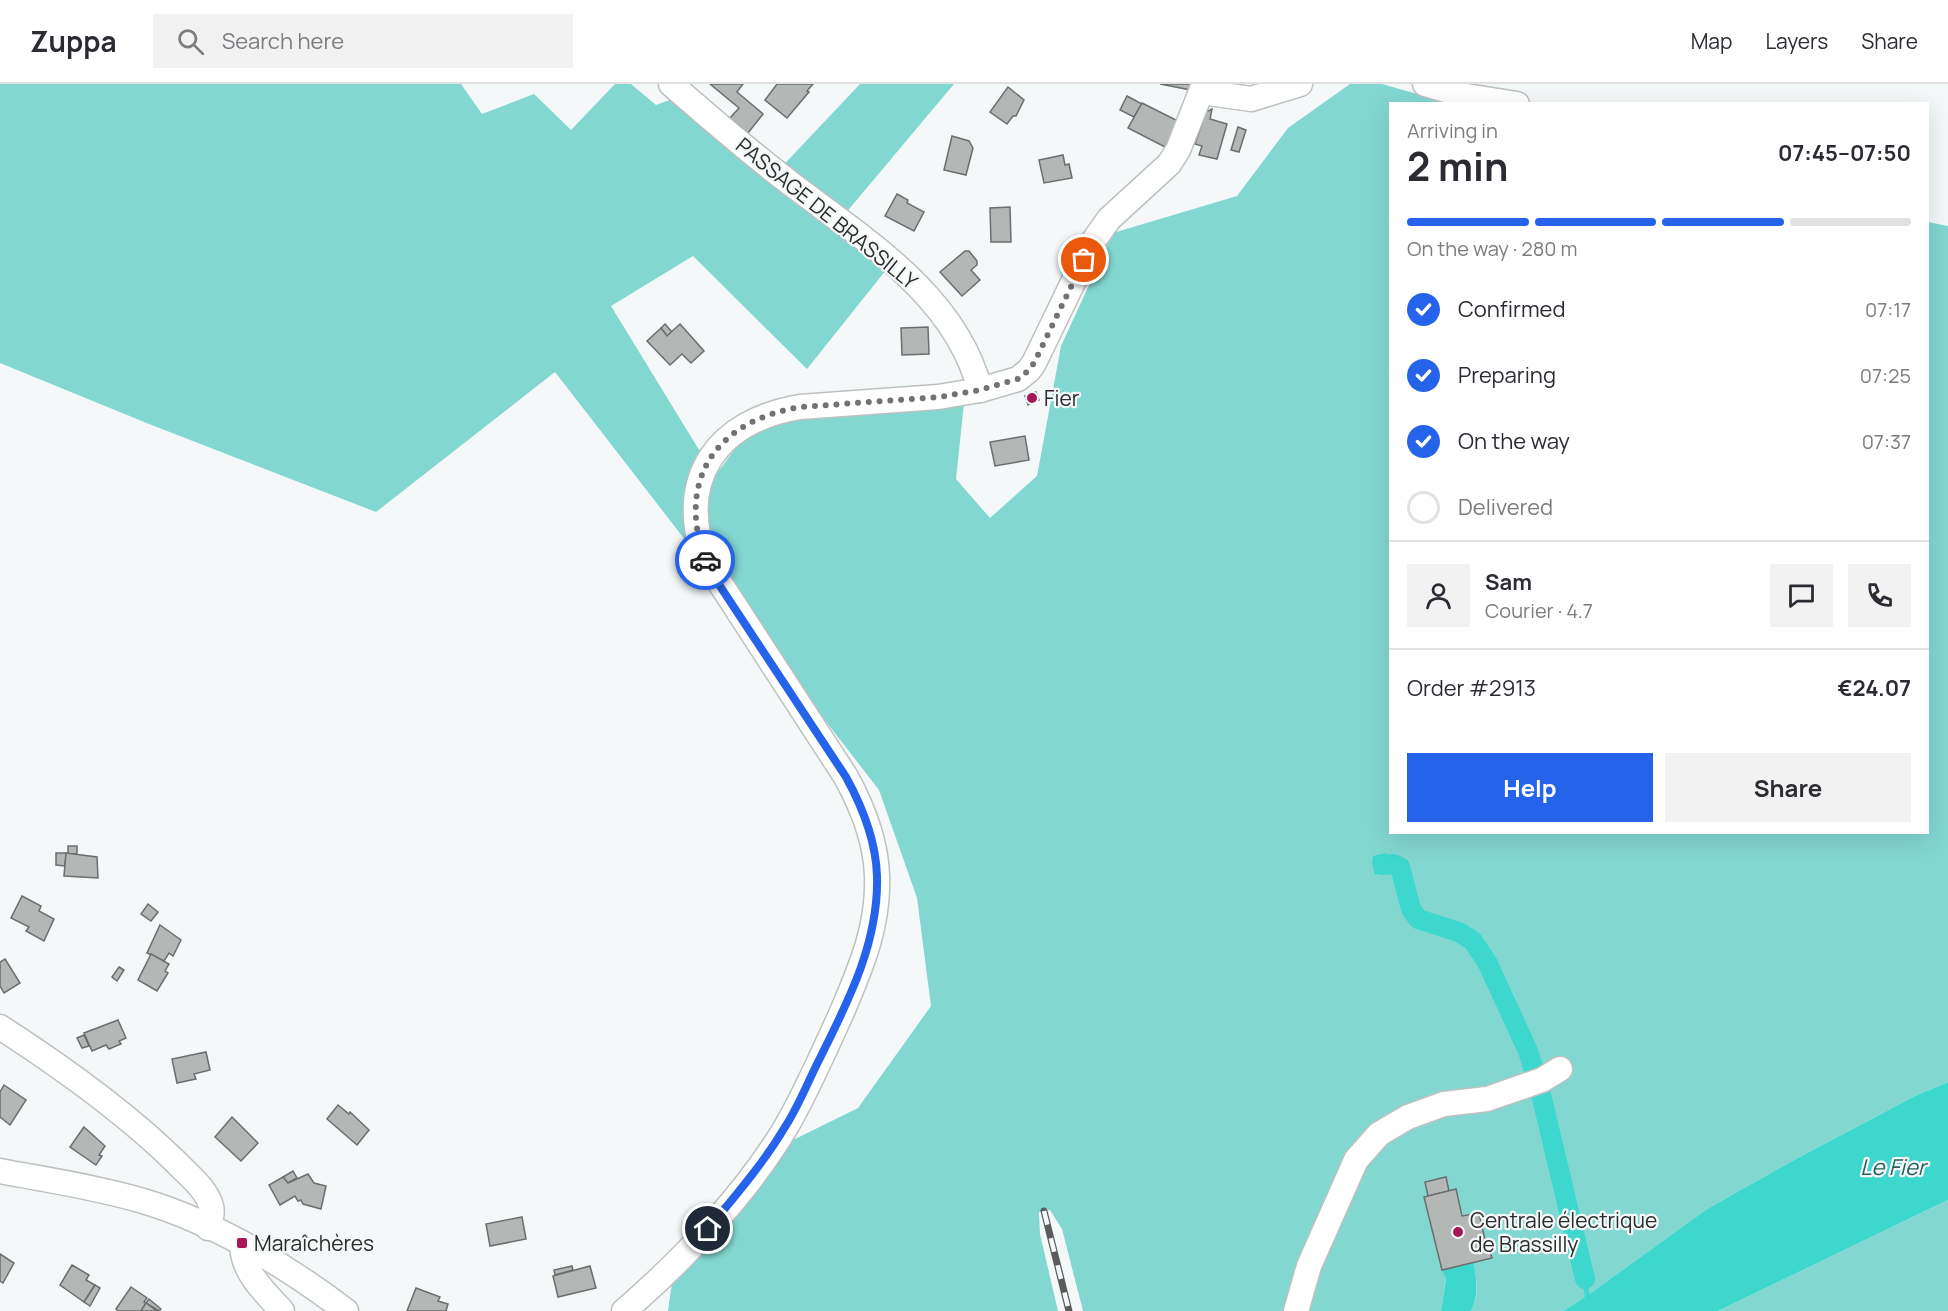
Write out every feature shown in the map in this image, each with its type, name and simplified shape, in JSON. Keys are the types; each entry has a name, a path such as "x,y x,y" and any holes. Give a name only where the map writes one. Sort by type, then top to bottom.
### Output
{"street":[{"name":"PASSAGE DE BRASSILLY","path":"672,84 770,167 909,276 940,312 962,344 980,390"},
{"path":"624,1311 708,1229 760,1164 786,1126 832,1034 864,960 871,937 876,898 874,854 870,834 856,795 705,560 696,532 695,513 699,481 706,466 727,439 741,427 772,413 800,407 939,397 1010,383 1029,370 1100,229 1118,209 1169,164 1178,150 1203,88 1251,99 1300,84"},
{"path":"1425,84 1466,96 1504,102"},
{"path":"0,1026 80,1082 124,1116 172,1158 196,1182 208,1199 212,1207 212,1216 208,1228"},
{"path":"1296,1311 1309,1266 1356,1160 1371,1142 1393,1125 1444,1104 1487,1099 1545,1078"},
{"path":"0,1171 144,1202 242,1243 286,1269 346,1311"},
{"path":"242,1243 243,1260 252,1277 282,1311"}],"shaded area":[{"path":"0,84 461,84 482,114 534,94 571,130 615,84 631,84 656,105 675,98 775,174 860,84 954,84 834,227 886,270 807,369 693,256 611,306 715,476 737,446 764,426 787,418 964,403 956,479 990,518 1037,476 1061,346 1113,233 1237,196 1288,128 1350,84 1382,84 1445,102 1389,102 1389,834 1929,834 1929,222 1948,226 1948,1082 1915,1096 1707,1209 1563,1311 1471,1311 1477,1287 1472,1263 1446,1277 1441,1311 1083,1311 1062,1229 1050,1210 1039,1212 1040,1234 1058,1311 668,1311 673,1275 789,1142 858,1108 931,1006 917,898 879,790 555,372 376,512 149,424 0,363"},
{"path":"1948,1200 1948,1311 1718,1311"}],"water":[{"path":"1386,853 1391,859 1394,870 1375,875 1373,856"},
{"name":"Le Fier","path":"1948,1082 1948,1200 1718,1311 1563,1311 1707,1209 1915,1096"},
{"path":"1473,1262 1476,1287 1471,1311 1441,1311 1446,1278 1442,1270"}],"building":[{"path":"710,84 743,84 737,92 763,114 748,133 730,118 739,108"},
{"path":"777,84 813,84 787,118 765,100"},
{"path":"1160,84 1192,84 1191,90"},
{"path":"1008,87 1024,100 1016,116 1013,116 1007,124 990,112"},
{"path":"1127,96 1142,104 1134,117 1120,110"},
{"path":"1142,103 1178,121 1165,147 1128,128"},
{"path":"1212,109 1210,119 1227,124 1217,159 1199,155 1202,146 1195,144 1206,112"},
{"path":"1238,127 1246,130 1239,152 1231,150"},
{"path":"952,136 969,141 973,148 966,175 944,170"},
{"path":"1063,155 1065,165 1069,164 1072,178 1044,183 1039,160"},
{"path":"897,194 908,200 907,203 924,212 914,231 885,216"},
{"path":"1010,207 1011,242 991,242 990,208"},
{"path":"965,251 969,251 977,261 977,265 971,270 980,280 962,296 940,272"},
{"path":"665,324 672,332 667,336 661,328"},
{"path":"680,324 704,351 691,363 682,354 670,365 647,341 661,328 667,336"},
{"path":"928,327 929,354 902,355 901,328"},
{"name":"Fier","path":"1036,392 1039,400 1028,405 1025,396"},
{"path":"1025,436 1029,460 995,466 990,442"},
{"path":"68,846 77,846 77,854 68,854"},
{"path":"56,853 66,853 65,866 56,865"},
{"path":"66,853 97,857 98,878 64,876"},
{"path":"22,896 41,906 39,911 54,919 44,941 26,931 29,927 11,918"},
{"path":"148,904 158,912 151,921 141,914"},
{"path":"160,925 181,940 173,956 169,953 164,961 147,953"},
{"path":"151,954 169,964 165,971 168,973 157,991 138,980"},
{"path":"5,959 20,983 4,993 0,986 0,962"},
{"path":"119,967 124,970 117,981 112,977"},
{"path":"118,1020 126,1038 119,1041 121,1044 109,1049 106,1045 92,1051 84,1033"},
{"path":"84,1035 89,1046 82,1048 77,1038"},
{"path":"206,1052 210,1070 194,1074 196,1079 177,1083 172,1059"},
{"path":"4,1085 26,1100 10,1125 0,1117 0,1092"},
{"path":"338,1105 349,1114 350,1112 369,1130 357,1145 327,1119"},
{"path":"232,1117 258,1143 241,1161 215,1137"},
{"path":"84,1127 105,1146 96,1165 70,1147"},
{"path":"293,1171 297,1178 288,1183 283,1177"},
{"path":"308,1174 314,1183 326,1186 321,1209 303,1204 295,1196 280,1205 269,1185 283,1177 288,1183"},
{"path":"1446,1177 1449,1191 1428,1196 1425,1182"},
{"name":"Centrale électrique de Brassilly","path":"1456,1189 1462,1216 1479,1213 1487,1249 1489,1248 1492,1258 1442,1270 1424,1197"},
{"path":"522,1217 526,1239 490,1246 486,1224"},
{"path":"0,1254 14,1263 3,1283 0,1281"},
{"path":"72,1265 89,1275 86,1280 95,1285 84,1302 60,1285"},
{"path":"572,1266 573,1270 555,1275 554,1270"},
{"path":"590,1266 596,1288 558,1297 553,1276"},
{"path":"95,1285 100,1288 90,1306 84,1302"},
{"path":"131,1287 147,1298 144,1302 146,1303 141,1311 118,1311 116,1309"},
{"path":"416,1288 440,1297 438,1301 448,1304 446,1311 407,1311"},
{"path":"149,1299 161,1309 159,1311 146,1303"},
{"path":"146,1303 157,1311 141,1311"}],"waterway":[{"path":"1383,865 1393,864 1400,867 1411,909 1418,919 1459,932 1473,941 1487,962 1528,1051 1540,1090 1585,1279"},
{"path":"1585,1279 1589,1311"}],"railway":[{"path":"1044,1211 1069,1311"}],"way so far":[{"path":"705,560 696,532 696,495 699,481 714,454 741,427 765,415 800,407 939,397 1010,383 1024,375 1034,363 1084,260"}],"place":[{"name":"Fier","path":"1032,398"},
{"name":"Centrale électrique de Brassilly","path":"1458,1232"},
{"name":"Maraîchères","path":"242,1243"}],"route":[{"path":"705,560 856,795 870,834 877,876 875,917 871,937 864,960 832,1034 786,1126 760,1164 708,1229"}]}
